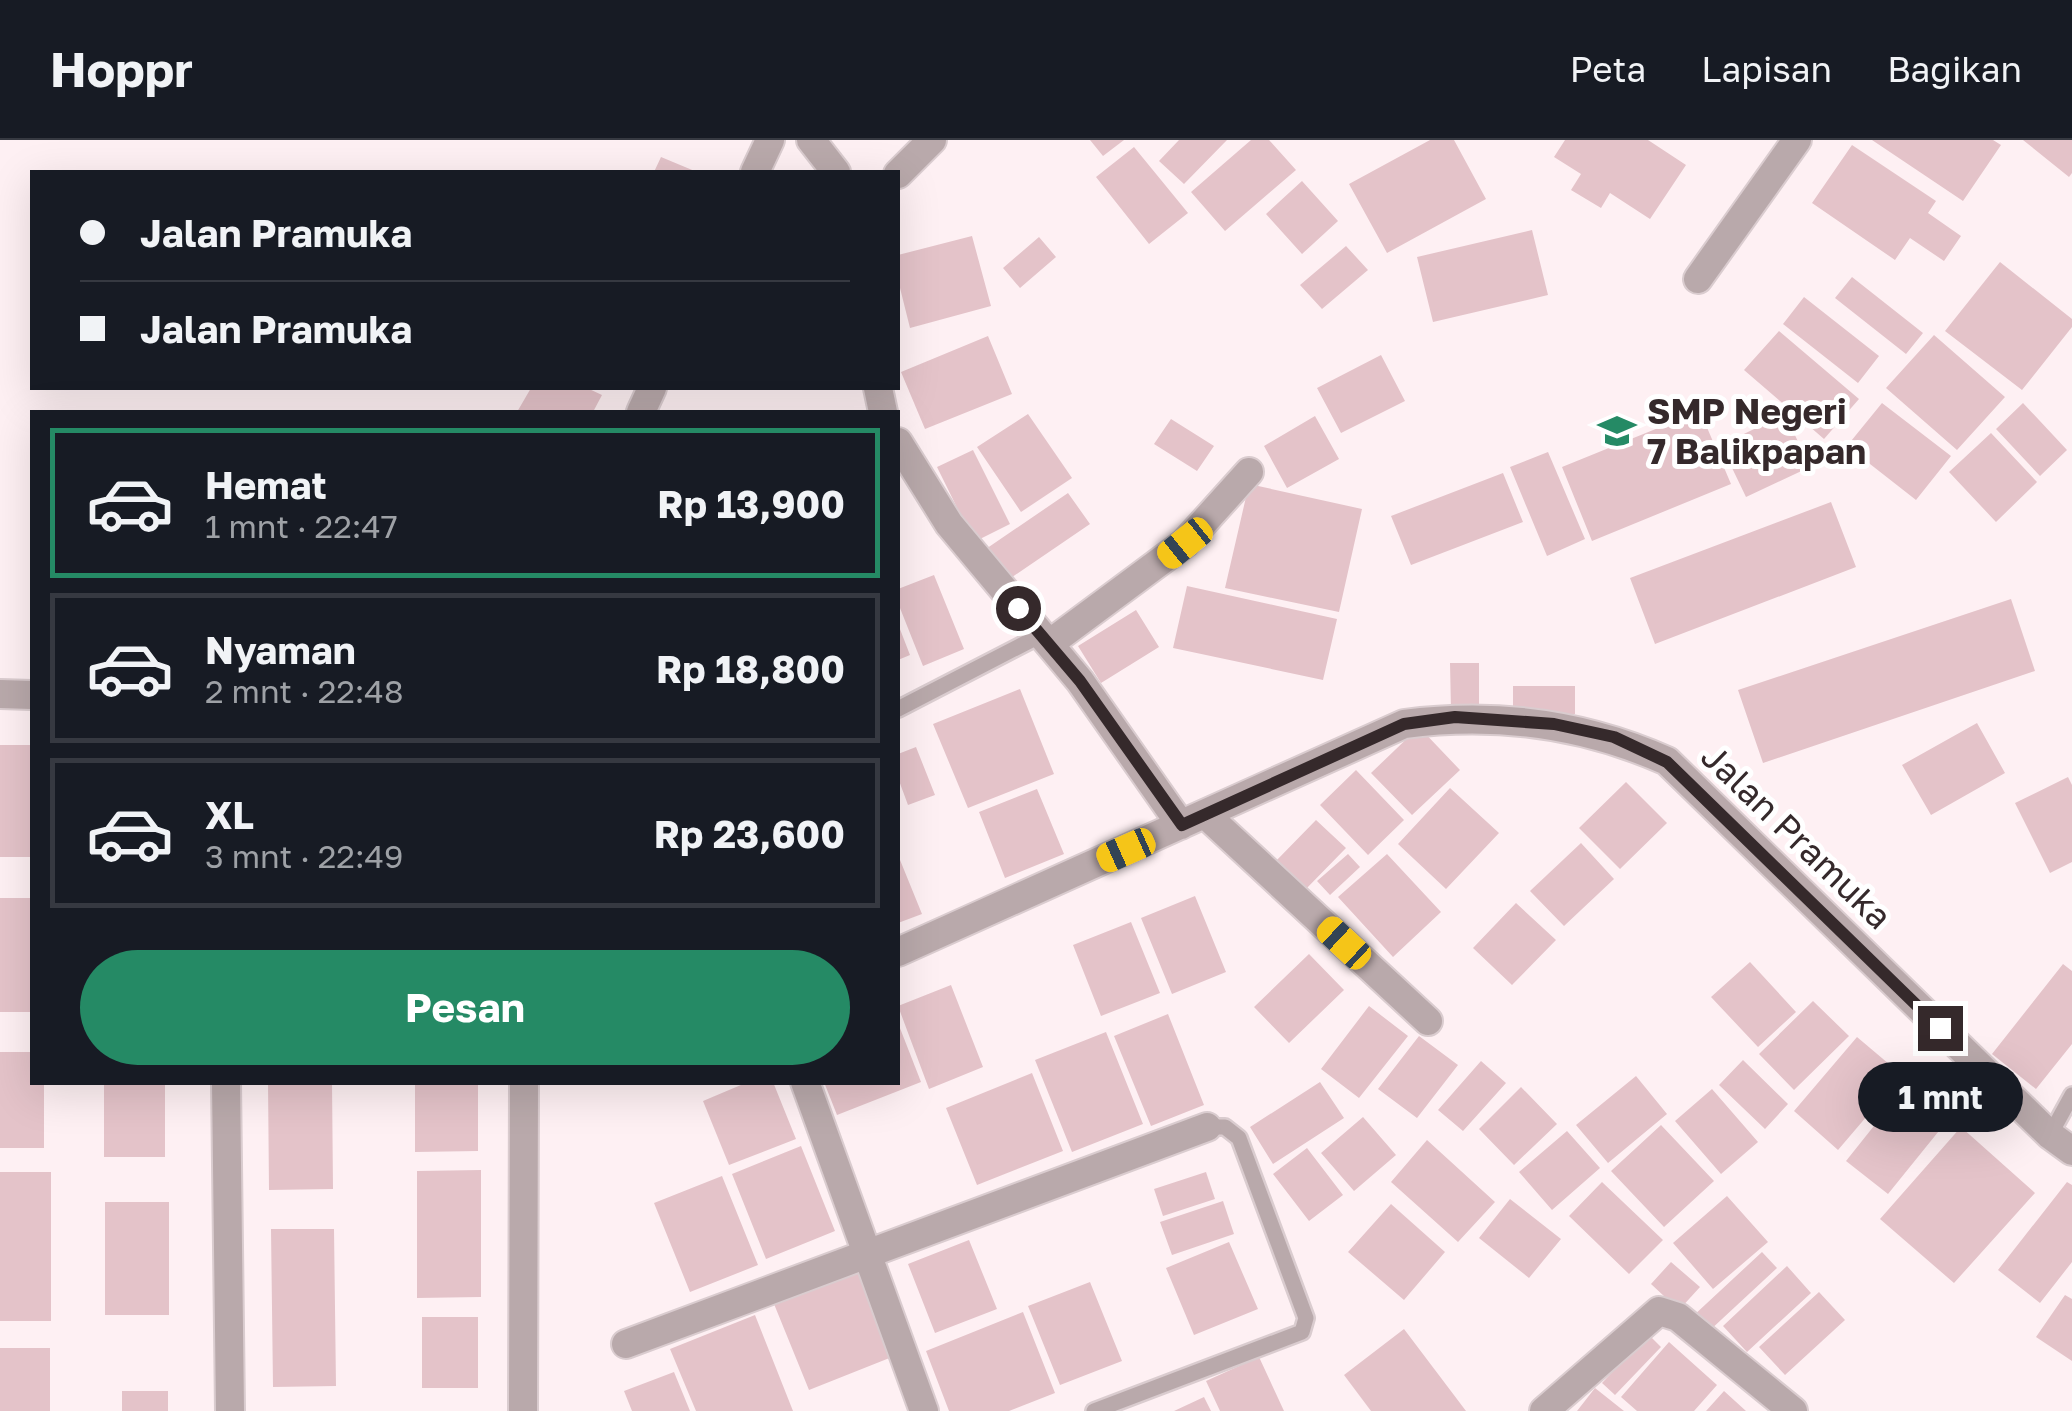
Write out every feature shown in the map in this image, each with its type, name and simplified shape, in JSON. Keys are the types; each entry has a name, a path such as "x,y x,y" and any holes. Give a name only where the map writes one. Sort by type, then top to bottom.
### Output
{"street":[{"path":"756,170 770,140"},
{"path":"810,140 834,170"},
{"path":"900,172 932,140"},
{"path":"1698,279 1797,140"},
{"path":"900,445 948,524 1193,819 1428,1021"},
{"path":"1045,640 1185,543 1249,472"},
{"path":"0,694 30,695"},
{"name":"Jalan Pramuka","path":"900,951 1404,724 1455,717 1554,724 1614,737 1667,762 2061,1143"},
{"path":"226,1085 230,1411"},
{"path":"524,1085 524,1411"},
{"path":"805,1085 924,1411"},
{"path":"626,1344 1207,1127"},
{"path":"1544,1411 1659,1311 1678,1317 1793,1411"}],"lane":[{"path":"900,708 1045,640"},
{"path":"2061,1143 2072,1095"},
{"path":"1094,1411 1302,1332 1306,1318 1239,1138 1226,1127 1207,1127"}],"building":[{"path":"1090,140 1124,140 1103,156"},
{"path":"1179,140 1227,140 1184,184 1159,161"},
{"path":"1251,140 1269,140 1296,170 1225,231 1191,192"},
{"path":"1430,140 1454,140 1486,199 1387,253 1349,184"},
{"path":"1565,140 1648,140 1686,165 1650,219 1610,193 1601,208 1571,190 1581,174 1554,157"},
{"path":"1872,140 1993,140 2001,145 1963,201"},
{"path":"2023,140 2072,140 2072,173 2069,177"},
{"path":"1852,145 1936,201 1928,213 1961,236 1944,261 1910,238 1895,260 1812,203"},
{"path":"1134,147 1188,213 1149,244 1096,177"},
{"path":"661,157 692,170 655,170"},
{"path":"1302,181 1338,221 1302,254 1266,214"},
{"path":"1532,230 1548,295 1433,322 1417,257"},
{"path":"972,236 991,306 910,328 900,288 900,254"},
{"path":"1039,237 1056,257 1020,288 1003,268"},
{"path":"1346,246 1368,270 1322,309 1300,285"},
{"path":"2000,262 2072,319 2072,327 2022,390 1945,331"},
{"path":"1852,277 1923,333 1906,354 1835,298"},
{"path":"1804,297 1879,356 1858,383 1783,324"},
{"path":"1779,331 1859,399 1824,439 1744,370"},
{"path":"1934,335 2005,397 1957,450 1886,388"},
{"path":"988,336 1012,394 925,429 901,372"},
{"path":"1381,355 1405,401 1341,433 1317,388"},
{"path":"530,390 591,390 602,395 594,410 518,410"},
{"path":"1882,403 1951,456 1916,500 1847,446"},
{"path":"2023,403 2067,450 2040,476 1996,429"},
{"path":"1700,411 1731,484 1592,541 1562,467"},
{"path":"1028,414 1072,478 1021,512 977,447"},
{"path":"1785,414 1810,467 1746,497 1721,445"},
{"path":"1315,416 1339,459 1287,488 1264,446"},
{"path":"1171,419 1214,446 1197,471 1154,444"},
{"path":"1991,433 2037,482 1996,522 1949,472"},
{"path":"973,450 1010,524 974,542 937,467"},
{"path":"1548,452 1585,539 1547,556 1510,467"},
{"path":"1503,473 1523,522 1411,565 1391,516"},
{"path":"1249,484 1362,509 1339,612 1225,588"},
{"path":"1068,493 1090,524 1002,584 980,553"},
{"path":"1831,502 1856,567 1655,644 1630,578"},
{"path":"934,575 964,649 923,666 900,608 900,588"},
{"path":"1187,586 1337,619 1323,680 1173,648"},
{"path":"2011,599 2035,671 1763,763 1738,690"},
{"path":"1136,610 1159,647 1101,683 1078,646"},
{"path":"900,629 910,655 900,659"},
{"path":"1450,663 1479,663 1479,710 1451,710"},
{"path":"1513,686 1575,686 1575,714 1513,714"},
{"path":"1020,689 1054,774 968,808 933,724"},
{"path":"1977,723 2005,773 1931,815 1902,765"},
{"path":"1419,727 1460,770 1412,815 1371,773"},
{"path":"0,745 30,745 30,857 0,857"},
{"path":"916,747 935,795 908,805 900,783 900,753"},
{"path":"1356,770 1404,820 1368,855 1320,805"},
{"path":"2068,777 2072,785 2072,862 2050,873 2015,803"},
{"path":"1626,782 1667,823 1620,869 1579,828"},
{"path":"1450,788 1499,833 1446,889 1398,844"},
{"path":"1037,789 1064,854 1005,878 979,812"},
{"path":"1316,820 1346,848 1304,891 1274,863"},
{"path":"1581,843 1614,879 1564,926 1530,891"},
{"path":"1348,854 1360,867 1330,895 1317,881"},
{"path":"1387,854 1441,912 1393,957 1338,897"},
{"path":"900,860 922,914 900,922"},
{"path":"1195,896 1226,972 1172,994 1141,918"},
{"path":"0,898 30,898 30,1012 0,1012"},
{"path":"1516,903 1556,940 1512,985 1473,948"},
{"path":"1131,922 1160,993 1101,1016 1073,945"},
{"path":"1309,954 1344,990 1289,1043 1254,1007"},
{"path":"1750,962 1796,1012 1758,1047 1711,997"},
{"path":"2063,964 2072,971 2072,1044 2036,1089 1992,1054"},
{"path":"951,985 983,1067 929,1089 900,1005"},
{"path":"1813,1001 1849,1036 1794,1090 1759,1054"},
{"path":"1369,1006 1408,1036 1359,1098 1321,1069"},
{"path":"1168,1014 1204,1105 1151,1126 1114,1036"},
{"path":"900,1028 921,1082 837,1115 825,1085 900,1085"},
{"path":"1106,1032 1143,1124 1072,1152 1035,1060"},
{"path":"1419,1036 1458,1065 1417,1118 1378,1089"},
{"path":"1857,1037 1902,1075 1838,1150 1794,1111"},
{"path":"0,1052 30,1052 30,1085 44,1085 44,1148 0,1148"},
{"path":"1743,1060 1788,1104 1765,1129 1719,1085"},
{"path":"1481,1061 1506,1083 1463,1131 1438,1110"},
{"path":"1032,1073 1063,1151 977,1185 946,1108"},
{"path":"1636,1076 1667,1114 1608,1163 1576,1125"},
{"path":"1320,1082 1344,1118 1273,1164 1250,1127"},
{"path":"1909,1082 1951,1116 1888,1194 1846,1161"},
{"path":"104,1085 165,1085 165,1157 104,1157"},
{"path":"268,1085 332,1085 333,1189 269,1190"},
{"path":"415,1085 478,1085 478,1151 415,1152"},
{"path":"741,1085 774,1085 796,1139 729,1165 703,1101"},
{"path":"1521,1087 1557,1124 1514,1165 1479,1129"},
{"path":"1712,1089 1758,1142 1721,1174 1675,1121"},
{"path":"1363,1117 1396,1155 1354,1191 1321,1153"},
{"path":"1661,1125 1714,1181 1664,1227 1611,1171"},
{"path":"1961,1127 2035,1193 1954,1283 1880,1219"},
{"path":"1567,1131 1600,1168 1552,1210 1519,1172"},
{"path":"1427,1140 1495,1202 1458,1242 1391,1182"},
{"path":"801,1146 835,1231 766,1259 732,1174"},
{"path":"1307,1148 1343,1195 1309,1221 1273,1174"},
{"path":"481,1170 481,1297 417,1298 417,1171"},
{"path":"0,1172 51,1172 51,1321 0,1321"},
{"path":"1206,1172 1215,1199 1163,1216 1154,1189"},
{"path":"722,1176 758,1265 690,1292 654,1203"},
{"path":"1602,1182 1663,1240 1629,1274 1569,1216"},
{"path":"2067,1182 2072,1185 2072,1262 2040,1303 1998,1270"},
{"path":"1727,1196 1768,1242 1713,1289 1673,1243"},
{"path":"1510,1199 1561,1239 1529,1278 1479,1238"},
{"path":"1223,1201 1234,1234 1172,1255 1160,1222"},
{"path":"105,1202 169,1202 169,1315 105,1315"},
{"path":"1391,1204 1445,1252 1404,1300 1348,1252"},
{"path":"271,1229 334,1229 336,1386 273,1387"},
{"path":"969,1240 997,1309 935,1333 908,1264"},
{"path":"1229,1242 1258,1309 1194,1335 1166,1268"},
{"path":"1762,1252 1777,1268 1708,1332 1692,1317"},
{"path":"1671,1262 1700,1287 1679,1310 1651,1284"},
{"path":"1787,1266 1811,1293 1747,1352 1723,1326"},
{"path":"858,1270 892,1357 809,1390 774,1304"},
{"path":"1090,1282 1122,1361 1060,1385 1028,1306"},
{"path":"1819,1292 1845,1320 1785,1375 1759,1347"},
{"path":"2065,1295 2072,1299 2072,1361 2036,1337"},
{"path":"1023,1312 1055,1393 1009,1411 949,1411 926,1351"},
{"path":"755,1315 793,1411 696,1411 670,1349"},
{"path":"422,1317 478,1317 478,1388 422,1388"},
{"path":"1404,1329 1466,1411 1371,1411 1344,1375"},
{"path":"1648,1334 1661,1347 1615,1395 1602,1383"},
{"path":"1669,1342 1717,1385 1694,1411 1637,1411 1621,1397"},
{"path":"0,1348 50,1348 50,1411 0,1411"},
{"path":"1259,1357 1284,1411 1220,1411 1206,1381"},
{"path":"674,1372 690,1411 632,1411 624,1391"},
{"path":"1595,1388 1624,1411 1577,1411"},
{"path":"122,1391 168,1391 168,1411 122,1411"},
{"path":"1724,1391 1746,1411 1706,1411"},
{"path":"1204,1397 1211,1411 1174,1411"}],"place":[{"name":"SMP Negeri 7 Balikpapan","path":"1617,431"}],"route":[{"path":"1018,608 1080,681 1182,825 1404,724 1455,717 1521,721 1614,737 1667,762 1940,1028"}]}
